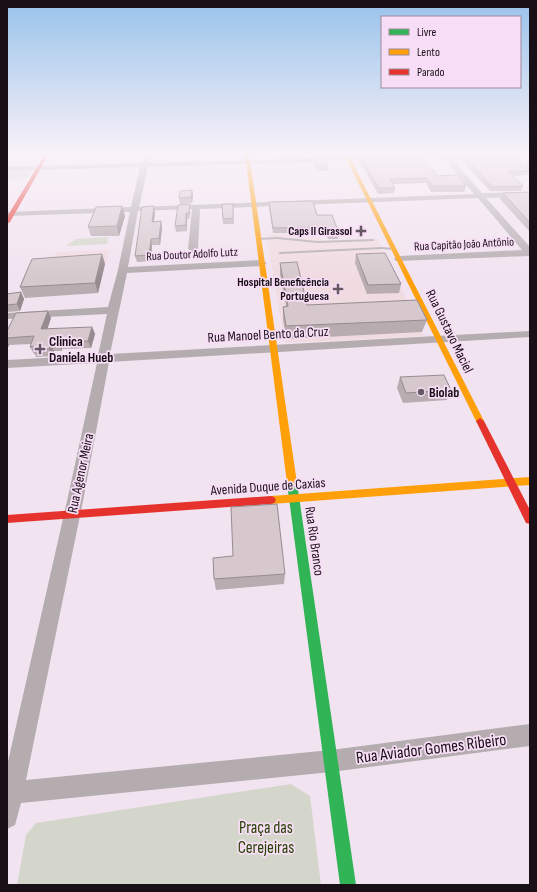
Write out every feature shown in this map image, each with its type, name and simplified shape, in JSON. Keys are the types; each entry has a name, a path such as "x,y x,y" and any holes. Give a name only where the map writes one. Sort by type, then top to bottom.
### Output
{"street":[{"path":"8,216 21,196"},
{"name":"Rua Agenor Meira","path":"10,793 74,504 137,196"},
{"name":"Rua Rio Branco","path":"253,196 348,885"},
{"name":"Rua Gustavo Maciel","path":"367,196 501,471 511,482 530,520"},
{"path":"480,196 530,252"},
{"path":"8,216 489,196"},
{"path":"192,250 196,207"},
{"name":"Rua Capitão João Antônio","path":"399,259 530,252"},
{"name":"Rua Doutor Adolfo Lutz","path":"123,270 262,263"},
{"path":"7,316 113,310"},
{"name":"Rua Manoel Bento da Cruz","path":"7,364 530,334"},
{"path":"501,471 518,470"},
{"name":"Avenida Duque de Caxias","path":"7,519 74,504 295,498 530,481"},
{"name":"Rua Aviador Gomes Ribeiro","path":"331,761 530,736"},
{"path":"7,817 10,793 331,761"}],"lane":[{"path":"258,239 277,238 317,242 373,240"},
{"path":"280,254 382,248 394,249"}],"shaded area":[{"name":"Hospital Beneficência Portuguesa","path":"304,233 306,237 321,237 323,242 377,239 424,336 285,343 266,234"},
{"path":"109,250 107,263 50,266 56,252"}],"green space":[{"path":"108,237 107,244 66,246 76,239"},
{"name":"Praça das Cerejeiras","path":"291,784 310,796 321,885 17,885 26,835 36,823"}],"building":[{"path":"179,196 191,196 191,197 179,198"},
{"path":"505,196 530,196 530,223"},
{"path":"313,201 317,215 332,215 339,233 328,233 326,227 273,228 269,202"},
{"path":"190,204 189,213 186,213 186,225 175,226 178,205"},
{"path":"222,204 233,204 233,218 223,219"},
{"path":"122,206 117,226 88,227 96,207"},
{"path":"154,206 152,222 161,221 159,238 151,239 149,255 135,256 142,207"},
{"path":"385,253 401,284 368,285 356,254"},
{"path":"102,254 95,283 20,287 32,259"},
{"path":"297,262 307,305 417,300 427,320 286,326 283,307 288,306 280,263"},
{"path":"21,292 17,304 7,305 7,294"},
{"path":"48,311 41,329 92,327 88,341 59,342 59,344 51,344 49,349 33,350 34,346 30,347 34,336 7,338 7,331 16,313"},
{"path":"444,375 451,390 406,393 400,377"},
{"path":"277,504 285,574 214,579 213,558 233,556 231,507"}],"traffic: fast":[{"path":"292,483 348,885"}],"traffic: slow":[{"path":"253,196 292,483"},
{"path":"367,196 480,421"},
{"path":"271,500 530,481"}],"traffic: jam":[{"path":"7,222 23,196"},
{"path":"480,421 530,520"},
{"path":"7,519 271,500"}],"place":[{"name":"Caps II Girassol","path":"361,231"},
{"name":"Hospital Beneficência Portuguesa","path":"338,289"},
{"name":"Clinica Daniela Hueb","path":"40,349"},
{"name":"Biolab","path":"421,392"}]}
